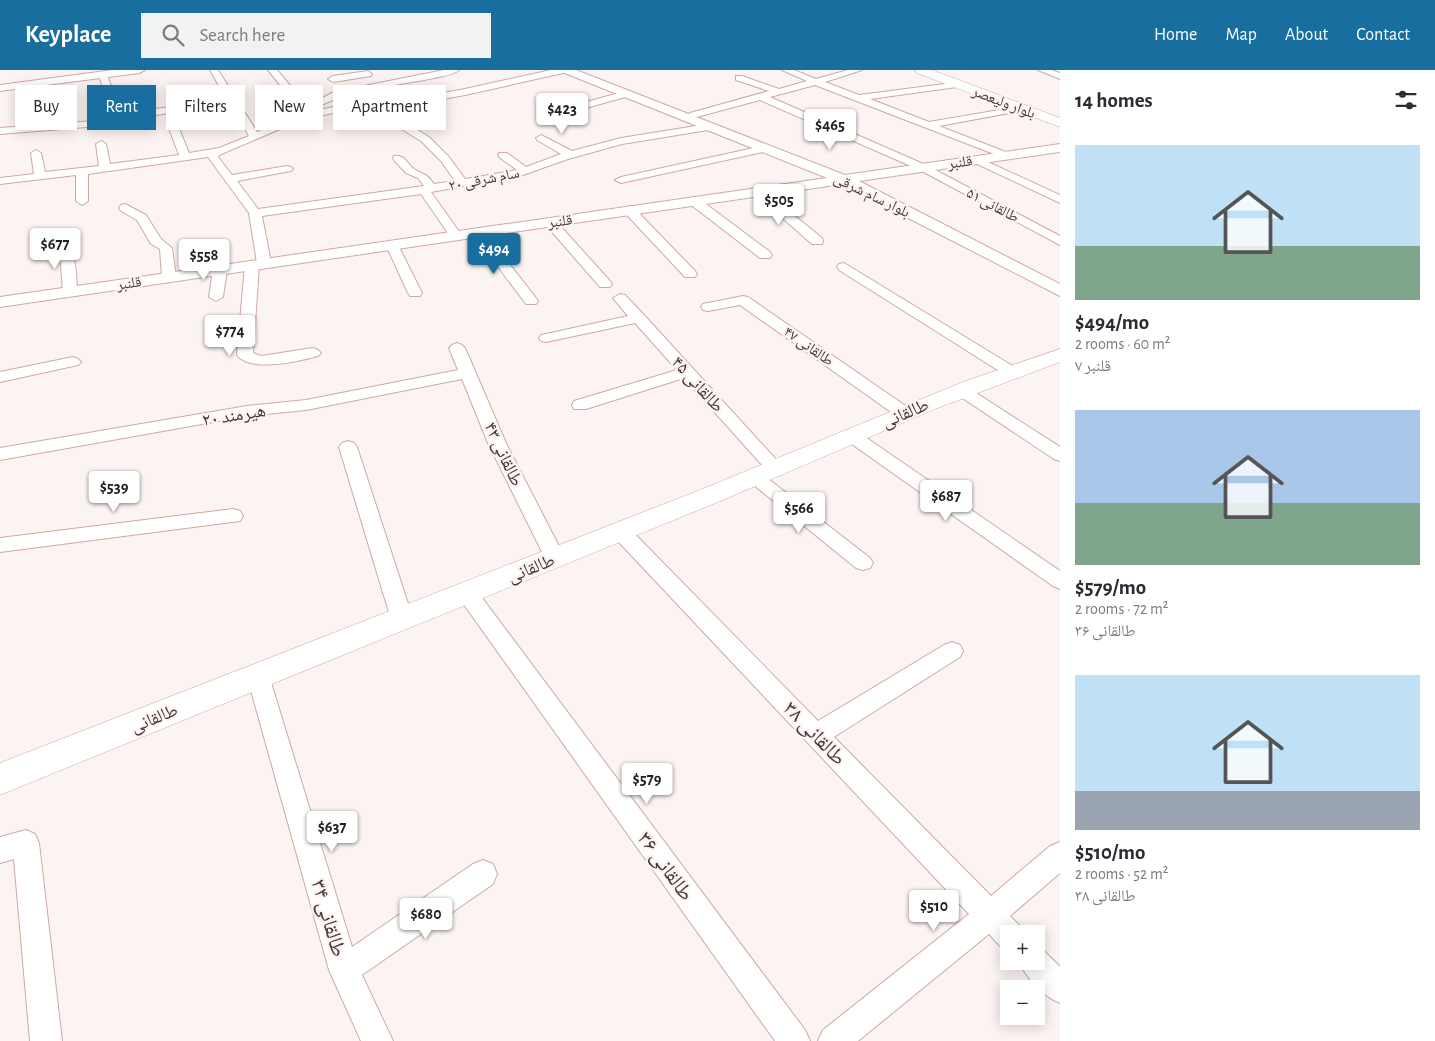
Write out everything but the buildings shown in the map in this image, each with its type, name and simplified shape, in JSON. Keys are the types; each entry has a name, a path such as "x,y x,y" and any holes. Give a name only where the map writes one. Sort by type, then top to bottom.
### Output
{"main road":[{"name":"بلوار ولیعصر","path":"921,70 1060,123"},
{"name":"بلوار ولیعصر","path":"939,70 1060,115"},
{"name":"طالقانی","path":"0,779 766,474 904,413 1010,370 1060,355"}],"street":[{"path":"0,88 139,70"},
{"path":"214,70 223,85"},
{"path":"272,70 283,85"},
{"path":"323,102 337,94 455,70"},
{"path":"446,95 564,70"},
{"name":"بلوار سام شرقی","path":"564,70 763,149 850,178 1060,291"},
{"name":"بلوار سام شرقی","path":"580,70 850,178 1060,278"},
{"path":"786,70 1007,156"},
{"path":"693,115 858,70"},
{"path":"1042,70 1060,76"},
{"path":"334,80 377,73"},
{"path":"103,75 106,85"},
{"path":"393,75 408,81"},
{"path":"739,78 779,92"},
{"path":"860,98 958,84"},
{"path":"550,115 626,94"},
{"name":"طالقانی ۵۱","path":"760,96 924,168 1060,241"},
{"path":"929,125 1020,108"},
{"path":"156,112 166,110"},
{"path":"245,121 255,137"},
{"path":"0,132 87,125"},
{"name":"سام شرقی ۲۰","path":"255,213 462,184 541,170 556,160 570,155 637,138 708,127"},
{"path":"175,130 186,157"},
{"path":"0,181 222,151 270,130"},
{"path":"410,130 425,139 445,159 462,184"},
{"path":"556,160 538,143 570,155"},
{"path":"101,144 105,168"},
{"name":"قلنبر","path":"0,302 1060,148"},
{"path":"621,180 763,149"},
{"path":"215,152 213,157 255,213 258,264 245,355 260,361 313,353"},
{"path":"36,153 40,176"},
{"path":"503,155 525,172"},
{"path":"398,158 410,172 422,176 456,236"},
{"path":"978,160 1060,199"},
{"path":"229,179 287,169"},
{"path":"82,171 82,202"},
{"path":"759,192 817,241"},
{"path":"694,201 765,255"},
{"path":"124,208 142,218 156,241 166,248 169,277"},
{"path":"629,210 690,274"},
{"path":"550,222 605,284"},
{"path":"478,232 531,301"},
{"path":"53,241 66,252 69,266 70,292"},
{"path":"392,245 415,293"},
{"path":"844,267 1010,370"},
{"path":"216,297 220,270"},
{"name":"طالقانی ۴۵","path":"620,298 687,372 766,474 863,563"},
{"name":"طالقانی ۴۷","path":"708,307 743,300 904,413"},
{"path":"546,338 638,318"},
{"name":"طالقانی ۴۳","path":"457,348 497,443 555,558"},
{"path":"0,378 74,362"},
{"path":"580,405 687,372"},
{"name":"هیرمند ۲۰","path":"0,454 247,411 306,405 468,373"},
{"path":"961,390 1060,455"},
{"path":"852,436 1060,581"},
{"path":"348,447 402,619"},
{"path":"0,545 233,516"},
{"name":"طالقانی ۳۸","path":"621,532 999,925"},
{"name":"طالقانی ۳۶","path":"467,593 794,1041"},
{"path":"816,735 952,651"},
{"name":"طالقانی ۳۴","path":"258,676 344,970 377,1041"},
{"path":"0,850 26,843 46,1041"},
{"path":"834,1041 999,925 1060,855"},
{"path":"344,970 483,874"},
{"path":"1043,970 1060,988"}]}
